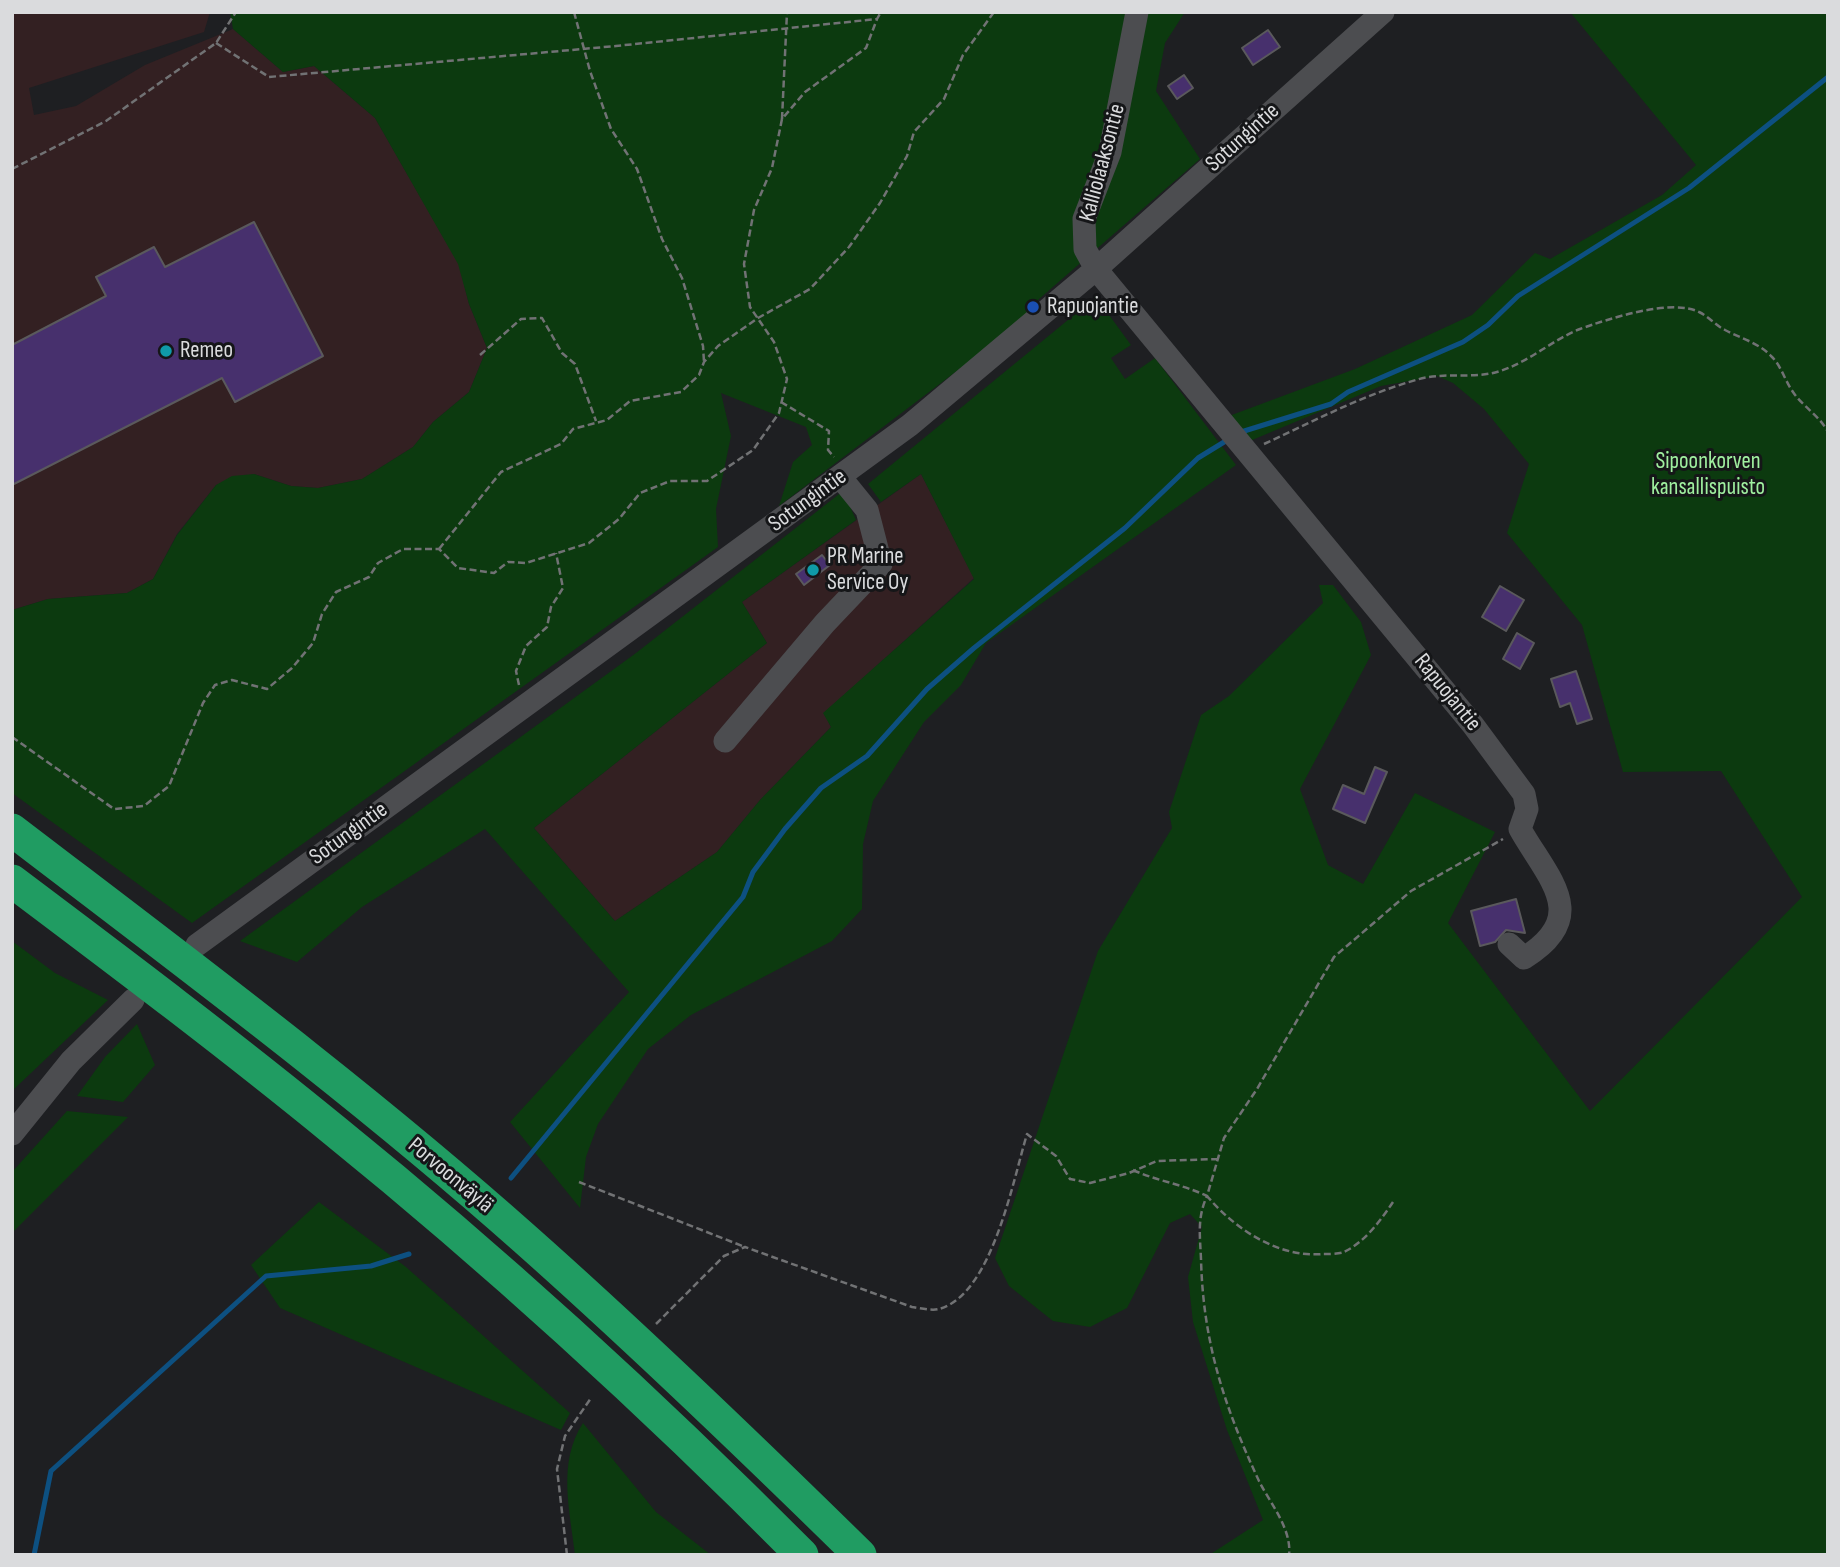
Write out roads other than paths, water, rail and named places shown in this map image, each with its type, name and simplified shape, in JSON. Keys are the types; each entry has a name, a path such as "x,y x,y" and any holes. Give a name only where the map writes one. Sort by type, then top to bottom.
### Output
{"highway":[{"name":"Porvoonväylä","path":"12,830 316,1066 524,1238 647,1349 860,1555"},
{"name":"Porvoonväylä","path":"12,881 176,1005 421,1202 615,1375 802,1555"}],"street":[{"name":"Kalliolaaksontie","path":"1096,270 1085,249 1084,219 1110,152 1136,12"},
{"name":"Sotungintie","path":"197,945 1001,351 1096,270 1383,12"},
{"name":"Rapuojantie","path":"1096,270 1473,725 1524,794 1527,809 1520,829 1558,889 1561,915 1552,936 1524,958 1509,944"},
{"path":"725,741 825,623 881,564 867,510 839,470"},
{"path":"12,1135 71,1061 133,1000"}],"waterway":[{"path":"1241,432 1331,404 1348,392 1463,342 1488,325 1518,296 1689,188 1828,77"},
{"path":"511,1178 743,897 753,872 785,829 821,788 867,756 927,689 974,648 1125,528 1198,458 1229,439"},
{"path":"34,1555 51,1471 266,1276 371,1266 409,1254"}],"place":[{"name":"Rapuojantie","path":"1033,307"},
{"name":"Remeo","path":"166,351"},
{"name":"PR Marine Service Oy","path":"813,570"}],"park label":[{"name":"Sipoonkorven kansallispuisto","path":"1708,475"}]}
